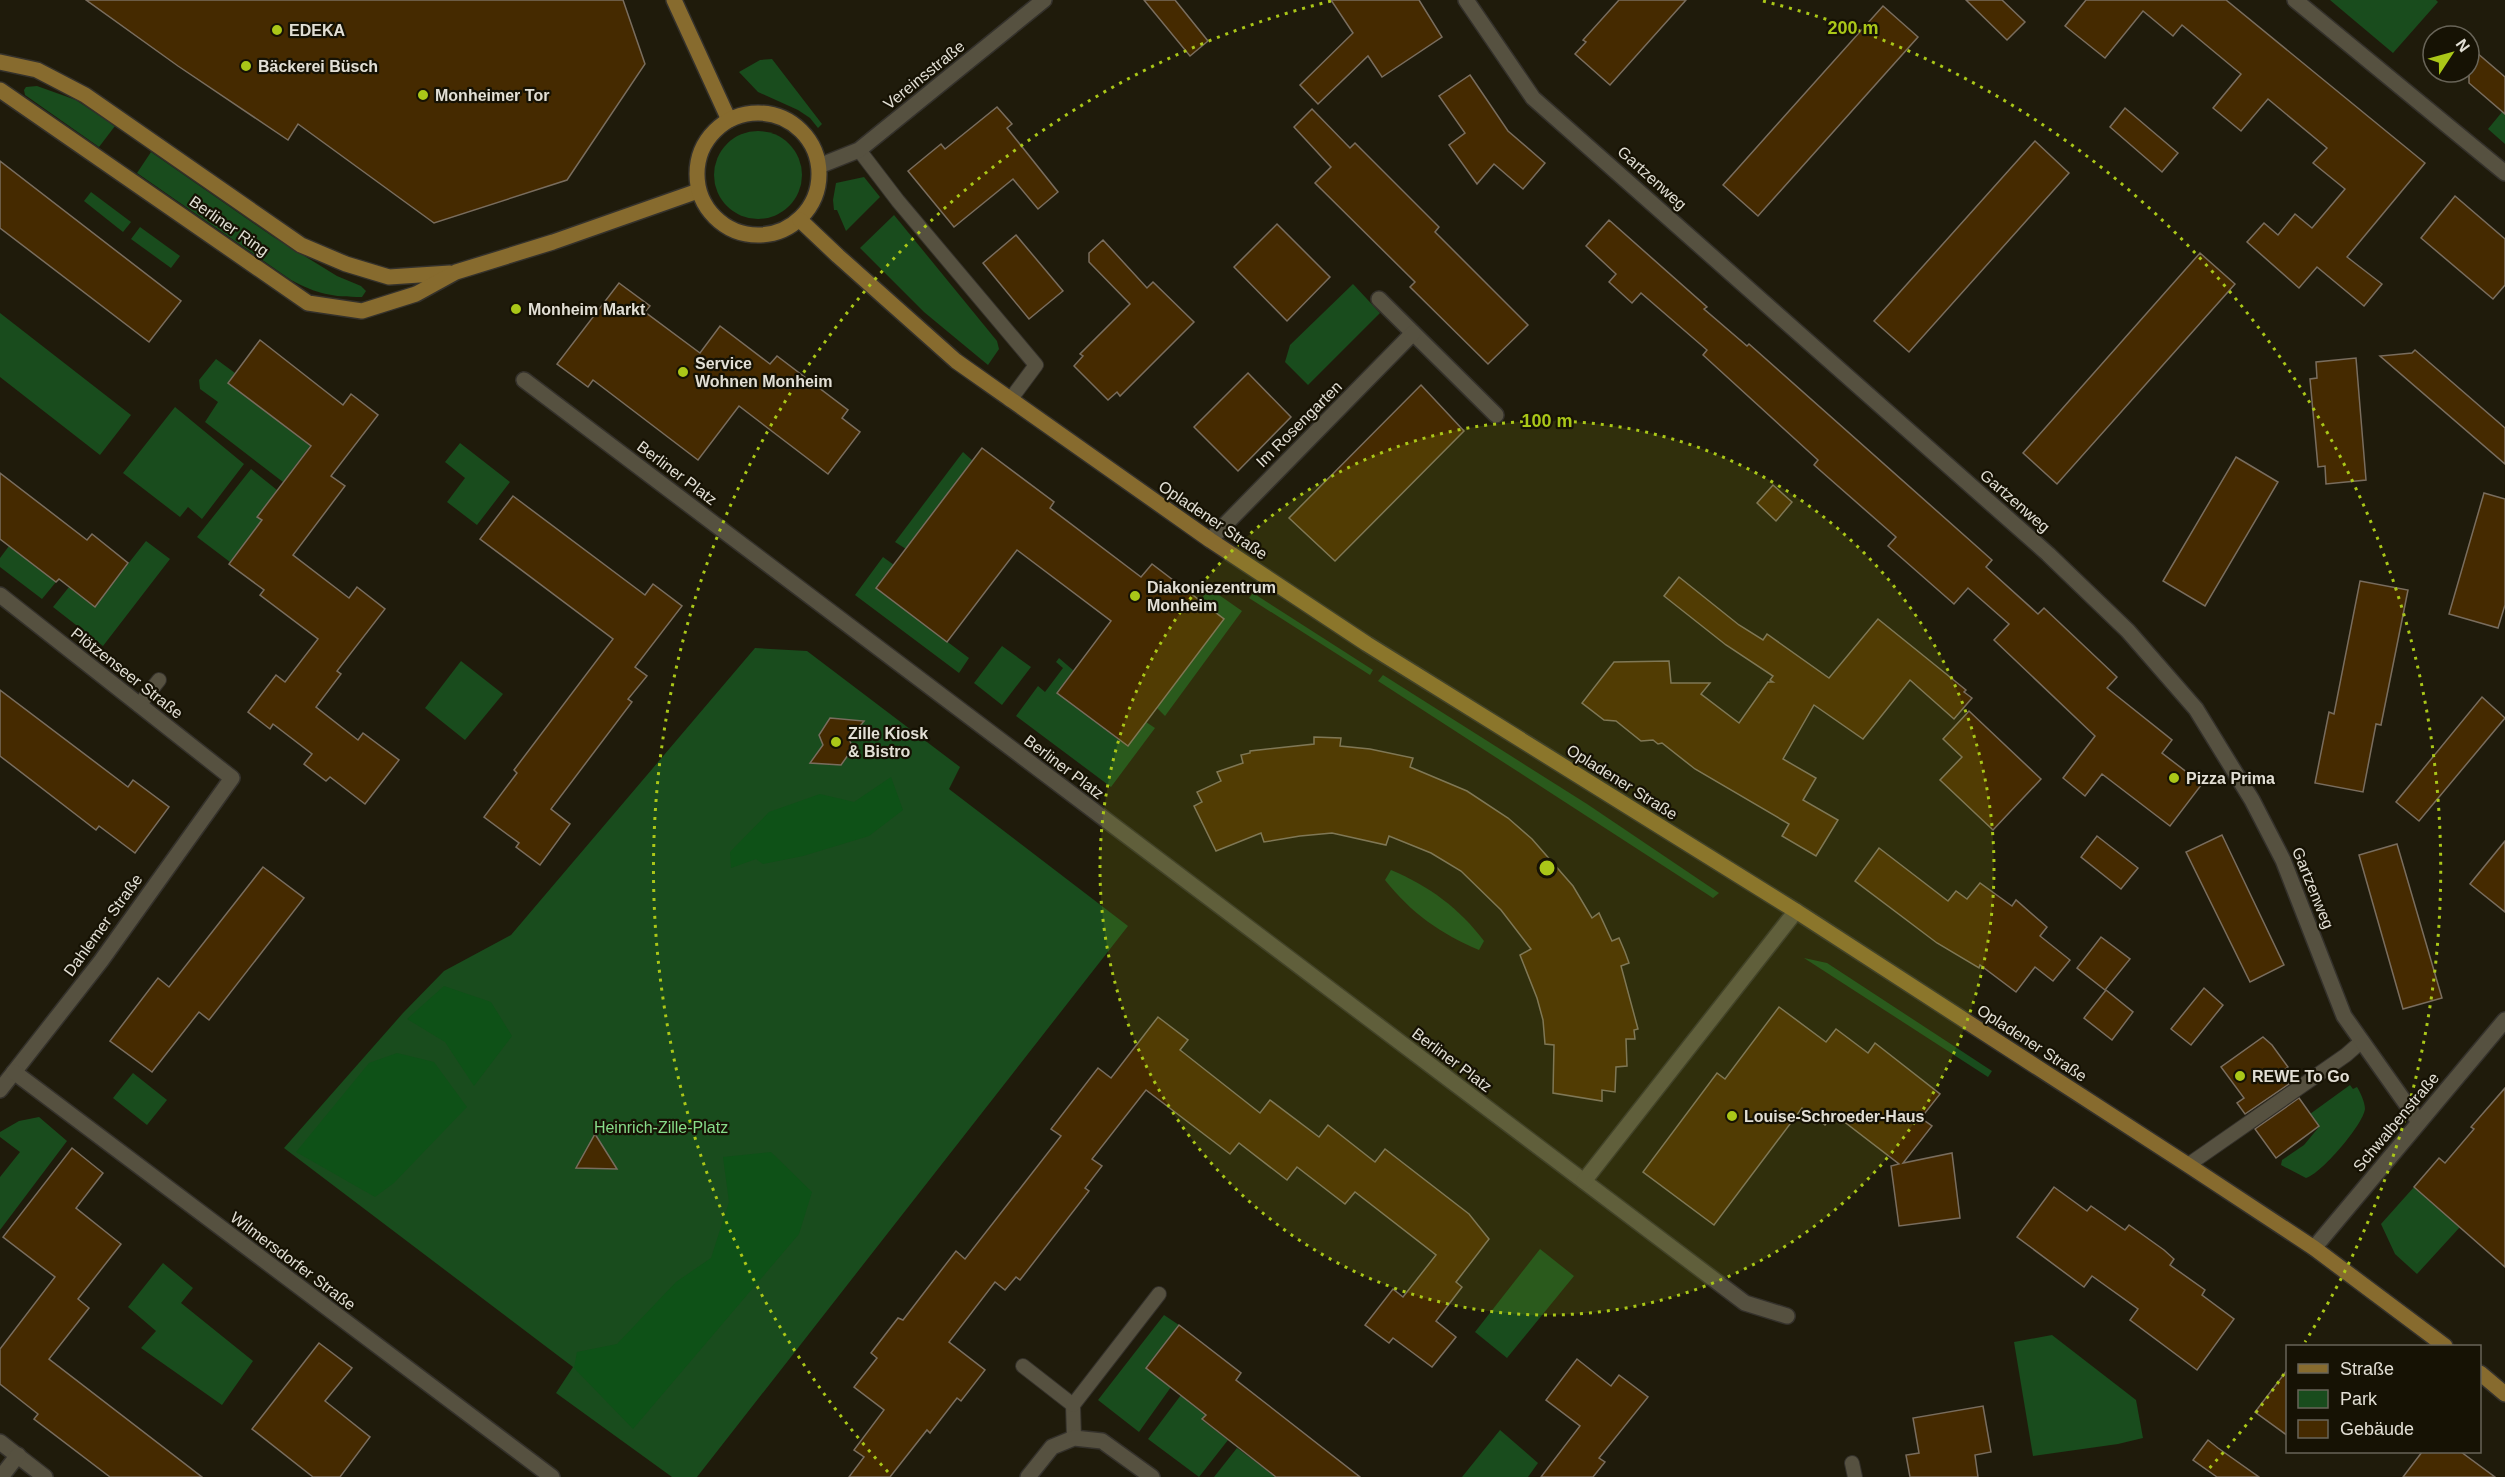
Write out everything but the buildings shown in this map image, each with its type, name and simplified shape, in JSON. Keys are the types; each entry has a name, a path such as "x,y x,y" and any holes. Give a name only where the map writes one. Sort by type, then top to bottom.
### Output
{"street":[{"path":"674,0 729,120"},
{"name":"Vereinsstraße","path":"819,166 859,150 1044,0"},
{"name":"Gartzenweg","path":"1466,0 1533,98 2048,554 2128,632 2196,709 2252,800 2283,860 2344,1016 2419,1122"},
{"path":"2302,2 2505,173"},
{"name":"Berliner Ring","path":"0,62 37,70 85,95 301,245 346,264 389,277 456,272"},
{"name":"Berliner Ring","path":"0,90 308,303 362,311 416,294 456,272 553,242 698,191"},
{"path":"748,114 768,114 786,120 802,131 813,147 819,166 818,185 812,204 800,220 783,231 762,236 741,234 722,225 707,210 698,191 696,174 698,158 705,142 716,129 729,120 748,114"},
{"name":"Opladener Straße","path":"800,220 956,361 1210,540 1367,644 1796,912 2314,1248 2442,1345"},
{"path":"1379,299 1496,415"},
{"name":"Im Rosengarten","path":"1210,540 1413,333"},
{"name":"Berliner Platz","path":"524,380 1745,1303 1787,1316"},
{"name":"Plötzenseer Straße","path":"0,595 232,778"},
{"name":"Dahlemer Straße","path":"0,1090 101,961 232,778"},
{"path":"1584,1181 1796,912"},
{"name":"Schwalbenstraße","path":"2314,1248 2505,1020"},
{"name":"Wilmersdorfer Straße","path":"14,1072 552,1477"},
{"path":"2481,1374 2505,1394"},
{"path":"1028,1477 1052,1447 1074,1438 1102,1441 1152,1477"},
{"path":"0,1442 45,1477"},
{"path":"1,1477 18,1455"}],"lane":[{"path":"859,150 898,201 1036,365 1010,400"},
{"path":"139,705 159,680"},
{"path":"2188,1166 2346,1055 2362,1041"},
{"path":"1074,1438 1073,1405 1158,1294"},
{"path":"1023,1366 1073,1405"},
{"path":"1852,1462 1855,1477"}],"green space":[{"path":"2330,0 2436,0 2438,2 2393,53"},
{"path":"772,59 822,124 818,128 810,118 798,110 758,92 739,72 760,60"},
{"path":"37,86 76,100 115,126 99,147 25,95 26,87"},
{"path":"2505,102 2505,144 2488,129 2502,112 2499,109"},
{"path":"758,131 775,135 789,144 798,158 802,175 798,192 789,206 775,215 758,219 741,215 727,206 718,192 714,175 718,158 727,144 741,135"},
{"path":"151,152 272,236 337,276 361,286 366,291 362,297 325,294 291,280 137,173"},
{"path":"864,177 880,197 846,231 837,210 834,210 836,183"},
{"path":"91,192 131,222 123,232 84,201"},
{"path":"894,215 997,341 999,349 988,365 924,312 860,248"},
{"path":"140,227 180,256 171,268 131,239"},
{"path":"1353,284 1380,313 1308,385 1285,362 1290,345"},
{"path":"0,313 131,415 100,455 0,377"},
{"path":"216,359 235,373 228,383 310,446 283,482 205,422 218,402 200,389 199,380"},
{"path":"175,407 244,464 202,519 188,507 180,517 123,473"},
{"path":"460,443 510,482 477,525 447,502 465,478 445,462"},
{"path":"963,452 973,461 906,549 895,542"},
{"path":"251,469 277,490 258,516 262,520 230,562 197,537"},
{"path":"146,541 170,559 103,646 53,607 69,587 95,606"},
{"path":"9,546 56,582 42,599 0,567 0,558"},
{"path":"883,557 894,565 877,589 969,658 959,673 855,595"},
{"path":"1209,588 1242,611 1165,716 1157,708 1224,619 1200,601"},
{"path":"1253,593 1373,670 1370,675 1249,598"},
{"path":"1002,646 1031,667 1002,705 974,683"},
{"name":"Heinrich-Zille-Platz","path":"755,648 807,651 960,767 949,789 1128,926 697,1477 672,1477 556,1393 573,1367 284,1148 403,1013 444,971 511,935"},
{"path":"1059,658 1074,671 1058,693 1127,746 1146,722 1155,728 1111,787 1016,716 1038,686 1045,692 1063,668 1056,662"},
{"path":"461,661 503,694 465,740 425,708"},
{"path":"1383,675 1587,804 1719,893 1713,898 1378,681"},
{"path":"891,777 903,810 869,836 803,856 763,864 756,859 731,868 730,852 769,812 820,794 854,802"},
{"path":"1391,870 1418,883 1454,908 1484,941 1479,950 1439,930 1405,903 1385,880"},
{"path":"1804,958 1827,963 1992,1071 1988,1077"},
{"path":"444,986 491,1002 512,1036 474,1086 445,1042 407,1019"},
{"path":"397,1053 434,1062 467,1107 394,1183 375,1197 296,1152 369,1063"},
{"path":"133,1073 167,1100 147,1125 113,1098"},
{"path":"2350,1085 2353,1089 2357,1087 2365,1109 2357,1126 2340,1148 2321,1168 2306,1178 2281,1165 2282,1160 2304,1145 2319,1127 2310,1114"},
{"path":"39,1117 67,1141 0,1230 0,1177 20,1152 0,1137 0,1132 19,1121"},
{"path":"771,1152 812,1192 799,1234 633,1429 574,1368 577,1352 617,1344 676,1282 711,1258 729,1202 723,1157"},
{"path":"2414,1187 2460,1227 2417,1274 2395,1254 2381,1224"},
{"path":"1540,1249 1574,1276 1507,1358 1475,1332"},
{"path":"163,1263 193,1288 181,1303 253,1361 222,1405 141,1348 156,1331 128,1307"},
{"path":"1164,1315 1179,1325 1146,1368 1171,1387 1139,1432 1098,1400"},
{"path":"2052,1335 2136,1400 2143,1438 2118,1444 2033,1456 2014,1342"},
{"path":"1181,1395 1206,1415 1202,1420 1228,1440 1199,1477 1148,1439"},
{"path":"1500,1430 1538,1463 1528,1477 1462,1477"},
{"path":"1237,1448 1276,1477 1214,1477"}],"place":[{"name":"EDEKA","path":"277,30"},
{"name":"Bäckerei Büsch","path":"246,66"},
{"name":"Monheimer Tor","path":"423,95"},
{"name":"Monheim Markt","path":"516,309"},
{"name":"Service Wohnen Monheim","path":"683,372"},
{"name":"Diakoniezentrum Monheim","path":"1135,596"},
{"name":"Zille Kiosk & Bistro","path":"836,742"},
{"name":"Pizza Prima","path":"2174,778"},
{"name":"REWE To Go","path":"2240,1076"},
{"name":"Louise-Schroeder-Haus","path":"1732,1116"}]}
